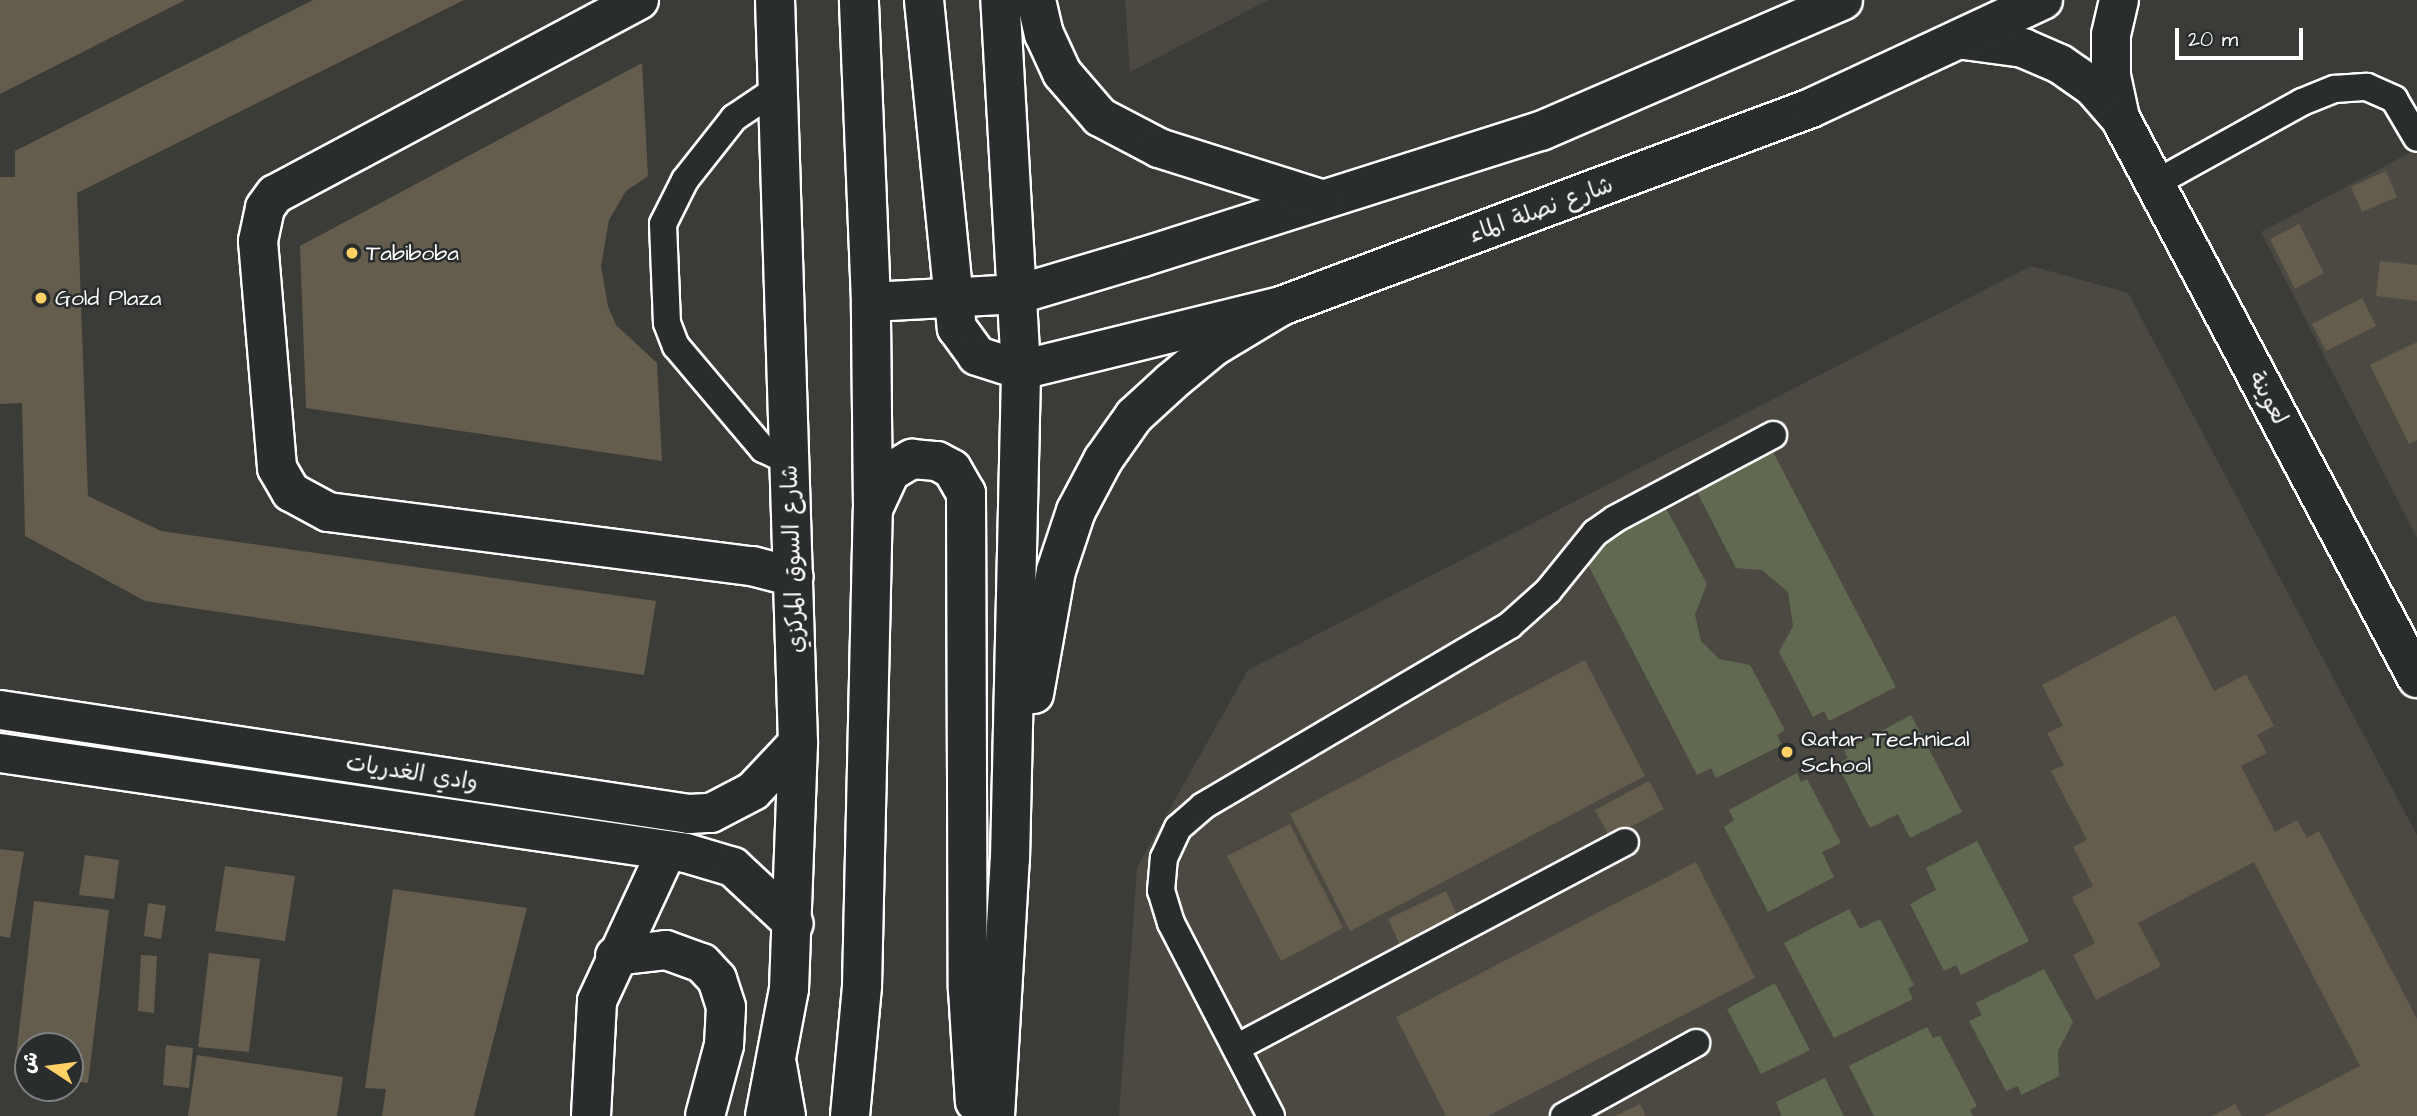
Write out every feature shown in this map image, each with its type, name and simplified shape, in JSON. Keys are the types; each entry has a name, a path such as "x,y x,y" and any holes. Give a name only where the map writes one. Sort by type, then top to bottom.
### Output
{"street":[{"path":"639,0 275,194 265,208 258,241 277,468 291,492 328,512 752,566 794,577"},
{"name":"شارع السوق المركزي","path":"765,1116 777,1065 794,924 798,743 775,0"},
{"path":"850,1116 862,986 873,509 871,302 859,0"},
{"path":"924,0 951,296 957,328 971,351 992,364 1021,370"},
{"path":"995,1116 1010,859 1021,370 1019,294 1000,0"},
{"path":"1036,0 1062,74 1100,117 1159,148 1321,199"},
{"path":"871,302 1019,294 1541,131 1843,0"},
{"name":"شارع نصلة الماء","path":"1021,370 1281,306 1811,108 1964,40 2043,0"},
{"name":"لعوينة","path":"2119,0 2111,35 2111,76 2119,118"},
{"name":"لعوينة","path":"1964,40 2023,48 2060,64 2093,87 2119,118 2417,678"},
{"path":"1010,859 1043,633 1076,511 1103,460 1134,416 1213,347 1281,306"},
{"path":"873,509 890,472 912,459 937,461 952,468 966,493 968,989 976,1116"},
{"name":"وادي الغدريات","path":"0,710 689,814 711,813 743,798 798,743"},
{"name":"وادي الغدريات","path":"0,754 667,850 733,867 794,924"},
{"path":"591,1116 597,1001 615,956 667,850"},
{"path":"615,956 666,950 702,963 717,979 726,1007 724,1045 705,1116"},
{"path":"777,1065 786,1116"}],"lane":[{"path":"2154,184 2302,102 2336,89 2367,87 2394,99 2417,138"},
{"path":"777,89 734,118 685,180 663,224 667,323 676,346 763,449 789,461"},
{"path":"1271,1116 1171,923 1161,891 1164,858 1178,828 1203,806 1510,625 1548,591 1595,533 1615,519 1773,435"},
{"path":"1236,1048 1625,842"},
{"path":"1564,1116 1696,1043"}],"shaded area":[{"path":"1125,0 1268,0 1130,72"},
{"path":"2417,149 2417,538 2261,232"},
{"name":"Qatar Technical School","path":"2031,266 2128,293 2417,835 2417,1116 1119,1116 1137,867 1248,670"}],"green space":[{"path":"1773,452 1896,687 1829,721 1824,711 1813,717 1779,652 1793,626 1788,592 1762,570 1736,568 1697,492"},
{"path":"1666,508 1707,584 1695,615 1701,641 1719,659 1750,665 1785,730 1777,735 1782,745 1716,778 1711,768 1697,775 1582,553"},
{"path":"1911,715 1962,812 1910,838 1898,814 1870,828 1837,764 1848,758 1844,751"},
{"path":"1797,773 1801,782 1807,779 1841,843 1822,852 1834,877 1768,912 1724,827 1734,820 1729,810"},
{"path":"1977,841 2029,941 1961,975 1956,965 1944,971 1910,904 1936,890 1926,868"},
{"path":"1849,909 1860,929 1880,919 1914,985 1908,989 1913,999 1834,1038 1784,943"},
{"path":"2044,969 2073,1022 2058,1051 2059,1076 2021,1095 2018,1086 2006,1091 1969,1021 1982,1015 1976,1003"},
{"path":"1775,983 1810,1050 1761,1074 1727,1009"},
{"path":"1927,1027 1933,1038 1940,1036 1977,1106 1970,1110 1973,1116 1874,1116 1849,1066"},
{"path":"1825,1078 1844,1116 1782,1116 1776,1102"}],"building":[{"path":"0,0 185,0 0,94"},
{"name":"Gold Plaza","path":"313,0 464,0 77,193 88,496 161,531 656,601 644,675 145,601 25,536 22,403 0,404 0,177 15,177 15,151"},
{"path":"642,63 648,176 626,191 609,220 601,266 608,306 616,325 657,363 662,461 306,408 300,246"},
{"path":"2386,171 2397,197 2362,212 2351,187"},
{"path":"2299,224 2324,273 2295,289 2270,239"},
{"path":"2380,261 2417,265 2417,301 2376,296"},
{"path":"2362,298 2376,326 2326,351 2312,324"},
{"path":"2417,342 2417,440 2409,444 2370,365"},
{"path":"2175,615 2214,691 2246,674 2274,726 2257,735 2267,753 2241,766 2275,832 2297,820 2307,838 2319,831 2417,1019 2417,1116 2264,1116 2360,1066 2254,862 2138,923 2161,966 2096,1000 2073,955 2095,943 2072,897 2093,886 2073,847 2087,840 2051,771 2064,765 2047,733 2063,726 2042,685"},
{"path":"1585,660 1645,776 1350,931 1290,814"},
{"path":"1649,781 1664,809 1610,838 1595,810"},
{"path":"1290,824 1343,928 1281,961 1227,856"},
{"path":"0,849 24,852 10,938 0,936"},
{"path":"85,855 119,860 114,899 79,895"},
{"path":"1696,862 1755,978 1488,1116 1446,1116 1396,1017"},
{"path":"225,866 295,876 285,941 215,931"},
{"path":"393,889 527,908 474,1116 382,1116 386,1089 365,1088"},
{"path":"1446,891 1459,919 1401,948 1388,919"},
{"path":"34,901 109,910 88,1083 84,1083 84,1032 19,1032"},
{"path":"148,903 166,906 161,939 144,936"},
{"path":"209,953 260,959 249,1052 198,1047"},
{"path":"141,955 157,956 154,1013 138,1011"},
{"path":"166,1045 193,1048 189,1088 163,1085"},
{"path":"197,1055 343,1077 337,1116 188,1116"},
{"path":"1640,1104 1646,1116 1615,1116"},
{"path":"2235,1104 2242,1116 2212,1116"}],"place":[{"name":"Tabiboba","path":"352,253"},
{"name":"Gold Plaza","path":"41,298"},
{"name":"Qatar Technical School","path":"1787,752"}]}
